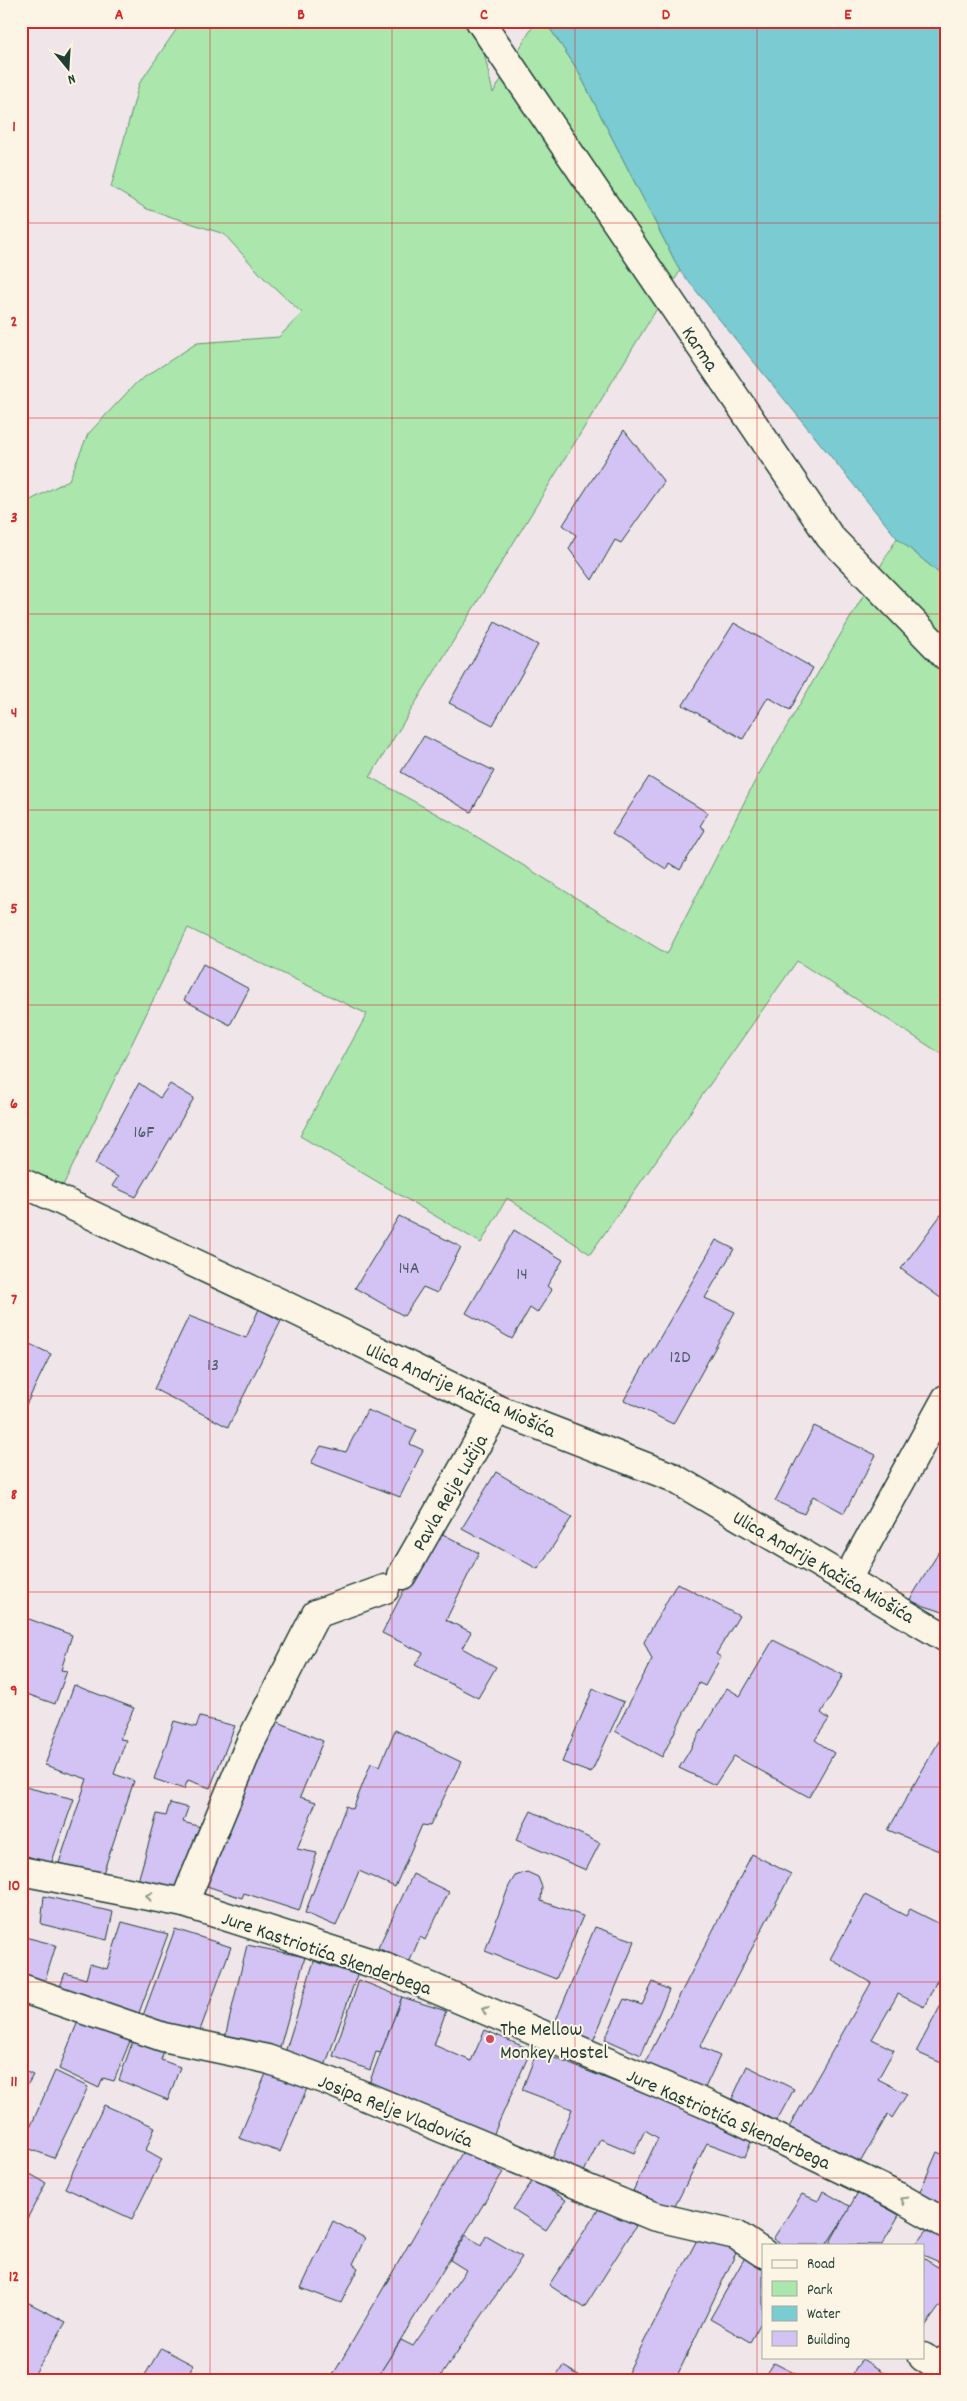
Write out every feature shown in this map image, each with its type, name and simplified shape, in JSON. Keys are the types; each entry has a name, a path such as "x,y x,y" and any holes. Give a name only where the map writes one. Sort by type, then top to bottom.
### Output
{"street":[{"name":"Karma","path":"480,21 830,537 946,656"},
{"name":"Ulica Andrije Kačića Miošića","path":"21,1182 278,1302 497,1409 672,1477 946,1638"},
{"path":"847,1580 946,1399"},
{"name":"Pavla Relje Lučija","path":"184,1903 251,1741 316,1614 393,1582 497,1409"},
{"name":"Jure Kastriotića Skenderbega","path":"21,1871 184,1903 384,1967 715,2108 896,2196 946,2224"},
{"name":"Josipa Relje Vladovića","path":"21,1988 162,2037 267,2059 285,2065 340,2085 653,2216 736,2235 762,2252"},
{"path":"924,2358 938,2367 946,2360"}],"green space":[{"path":"182,21 477,21 493,93 536,21 545,21 577,69 680,271 370,777 469,832 667,954 756,779 897,538 946,579 946,1057 797,961 590,1254 507,1198 481,1243 300,1136 367,1014 188,928 57,1198 21,1182 21,505 69,480 88,434 137,382 197,343 279,337 302,313 264,278 224,234 147,209 111,187 139,84"}],"water":[{"path":"545,21 946,21 946,579 897,538 680,271 577,69"}],"building":[{"path":"624,430 664,482 621,543 615,540 592,580 569,549 576,535 563,525"},
{"path":"495,622 538,645 493,725 449,703"},
{"path":"734,623 813,668 790,710 768,697 743,739 683,705"},
{"path":"424,736 494,771 471,812 401,772"},
{"path":"649,777 708,813 700,826 705,830 680,870 669,863 666,869 612,834"},
{"path":"203,964 249,989 230,1025 184,1000"},
{"path":"139,1083 160,1098 170,1084 194,1098 136,1197 112,1186 118,1177 95,1164"},
{"path":"946,1208 946,1302 901,1269"},
{"path":"399,1216 461,1247 437,1293 423,1287 404,1316 355,1288"},
{"path":"514,1230 563,1260 547,1286 552,1290 537,1313 530,1308 512,1339 466,1313"},
{"path":"716,1240 734,1249 705,1298 735,1312 673,1424 624,1400"},
{"path":"259,1309 281,1321 228,1427 154,1389 189,1316 246,1338"},
{"path":"21,1340 51,1354 21,1415"},
{"path":"367,1410 417,1430 410,1444 423,1450 400,1497 311,1463 321,1446 346,1452"},
{"path":"814,1426 876,1455 844,1513 813,1496 804,1514 775,1501"},
{"path":"496,1472 572,1517 538,1569 462,1528"},
{"path":"435,1530 479,1553 446,1620 471,1632 462,1648 496,1667 478,1698 415,1665 423,1653 382,1633"},
{"path":"939,1552 946,1555 946,1613 909,1601"},
{"path":"677,1583 739,1616 716,1654 721,1657 705,1686 699,1683 662,1757 615,1731 652,1659 644,1642"},
{"path":"21,1616 72,1635 61,1670 67,1671 55,1704 21,1692"},
{"path":"773,1640 843,1675 821,1713 829,1719 815,1740 834,1753 809,1797 734,1756 715,1785 679,1768 727,1688 740,1696"},
{"path":"74,1685 134,1708 120,1739 126,1740 114,1774 134,1781 102,1876 59,1863 87,1779 45,1765"},
{"path":"593,1689 624,1702 591,1773 562,1762"},
{"path":"200,1717 235,1726 210,1788 188,1780 184,1789 154,1779 174,1721 196,1727"},
{"path":"269,1718 323,1741 300,1797 316,1802 297,1849 317,1853 299,1911 244,1893 242,1898 201,1884"},
{"path":"946,1729 946,1836 939,1851 888,1830"},
{"path":"395,1730 461,1762 430,1826 422,1825 395,1887 359,1871 336,1926 305,1913 346,1806 353,1809 371,1763 380,1766"},
{"path":"21,1786 74,1799 51,1864 21,1854"},
{"path":"170,1803 188,1808 183,1822 208,1829 181,1895 136,1888 157,1814 166,1816"},
{"path":"531,1811 600,1843 586,1870 516,1840"},
{"path":"752,1854 791,1874 700,2047 720,2056 703,2092 643,2067"},
{"path":"527,1872 538,1877 542,1887 541,1901 583,1916 556,1979 485,1951 509,1886 515,1876"},
{"path":"413,1874 449,1892 425,1940 420,1937 409,1963 378,1948"},
{"path":"865,1895 906,1916 910,1909 946,1927 946,1962 924,2007 898,1994 872,2039 894,2050 878,2079 907,2094 892,2118 888,2114 858,2166 788,2129 871,1983 830,1959"},
{"path":"44,1896 113,1912 107,1940 41,1924"},
{"path":"122,1922 168,1934 136,2021 56,1998 65,1973 86,1979 90,1964 107,1969"},
{"path":"595,1927 635,1941 591,2046 553,2027"},
{"path":"175,1929 231,1947 196,2041 141,2021"},
{"path":"21,1936 56,1945 44,1984 21,1979"},
{"path":"247,1945 305,1957 277,2058 223,2046"},
{"path":"314,1961 357,1975 323,2072 283,2059"},
{"path":"359,1980 402,1997 381,2053 376,2052 370,2070 333,2056"},
{"path":"653,1982 669,1990 641,2055 605,2039 624,1999 642,2005"},
{"path":"402,1997 446,2011 434,2045 471,2061 485,2030 531,2050 491,2140 368,2086"},
{"path":"941,2005 946,2007 946,2065 916,2052"},
{"path":"82,2011 134,2031 114,2081 103,2078 99,2088 59,2069"},
{"path":"136,2032 166,2044 161,2060 180,2067 168,2100 119,2080"},
{"path":"537,2051 753,2137 745,2157 707,2143 673,2210 633,2191 658,2138 645,2130 634,2153 600,2139 579,2182 548,2169 572,2109 522,2090"},
{"path":"270,2064 311,2079 280,2152 239,2138"},
{"path":"747,2066 794,2089 776,2122 732,2099"},
{"path":"21,2069 33,2075 21,2096"},
{"path":"55,2071 88,2087 54,2158 22,2146"},
{"path":"104,2105 155,2127 146,2150 162,2159 132,2219 65,2188"},
{"path":"463,2151 503,2172 376,2380 330,2380"},
{"path":"937,2152 946,2156 946,2212 918,2196"},
{"path":"21,2169 46,2183 21,2230"},
{"path":"533,2180 566,2200 546,2230 513,2209"},
{"path":"823,2191 851,2207 827,2244 780,2244 773,2239 802,2194 818,2201"},
{"path":"858,2192 899,2215 883,2244 829,2244"},
{"path":"602,2204 636,2226 584,2308 549,2285"},
{"path":"333,2221 365,2238 353,2264 358,2268 341,2303 301,2288"},
{"path":"928,2228 946,2236 946,2265 924,2255 924,2244 916,2244"},
{"path":"701,2232 738,2249 675,2380 624,2380"},
{"path":"466,2235 481,2246 486,2236 522,2257 438,2380 376,2379 401,2340 413,2346 466,2270 450,2260"},
{"path":"748,2252 762,2260 762,2321 750,2342 710,2319"},
{"path":"924,2259 946,2272 946,2298 924,2328"},
{"path":"21,2299 66,2322 31,2380 21,2380"},
{"path":"161,2348 193,2365 185,2380 142,2380"},
{"path":"862,2359 897,2380 849,2380"},
{"path":"774,2363 796,2374 792,2380 763,2380"},
{"path":"563,2366 587,2380 554,2380"}],"place":[{"name":"The Mellow Monkey Hostel","path":"490,2039"}]}
